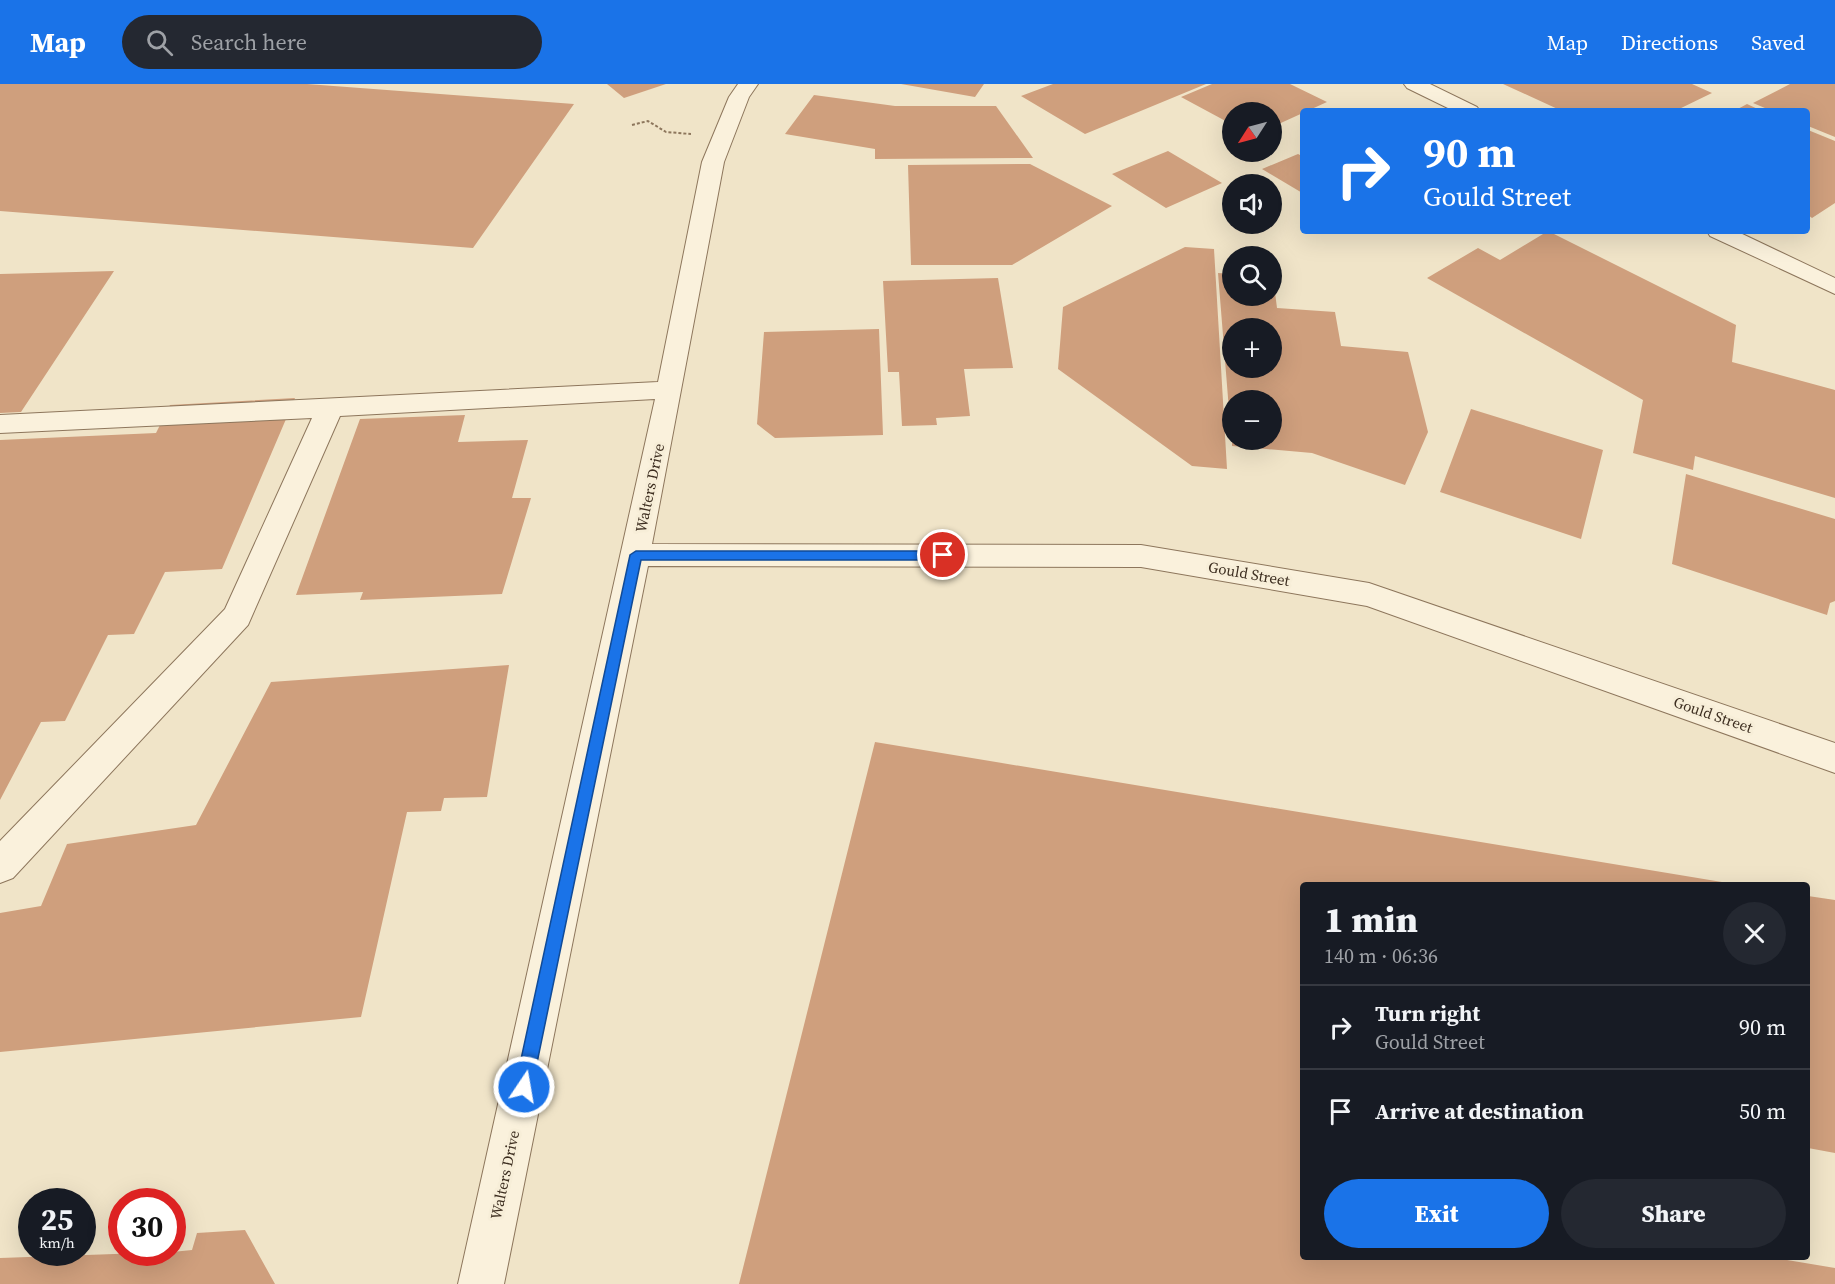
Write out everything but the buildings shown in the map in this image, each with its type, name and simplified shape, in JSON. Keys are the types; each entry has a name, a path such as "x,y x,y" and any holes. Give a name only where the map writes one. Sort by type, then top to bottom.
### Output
{"street":[{"name":"Walters Drive","path":"481,1284 670,390 712,162 739,97 748,84"},
{"path":"1414,84 1464,108"},
{"path":"1724,234 1835,288"},
{"path":"0,424 670,390"},
{"path":"0,866 237,616 330,408"},
{"name":"Gould Street","path":"636,555 1129,555 1164,560 1368,595 1835,758"}],"path":[{"path":"632,125 648,121 666,132 723,136"}],"route":[{"path":"524,1087 636,555 943,555"}]}
